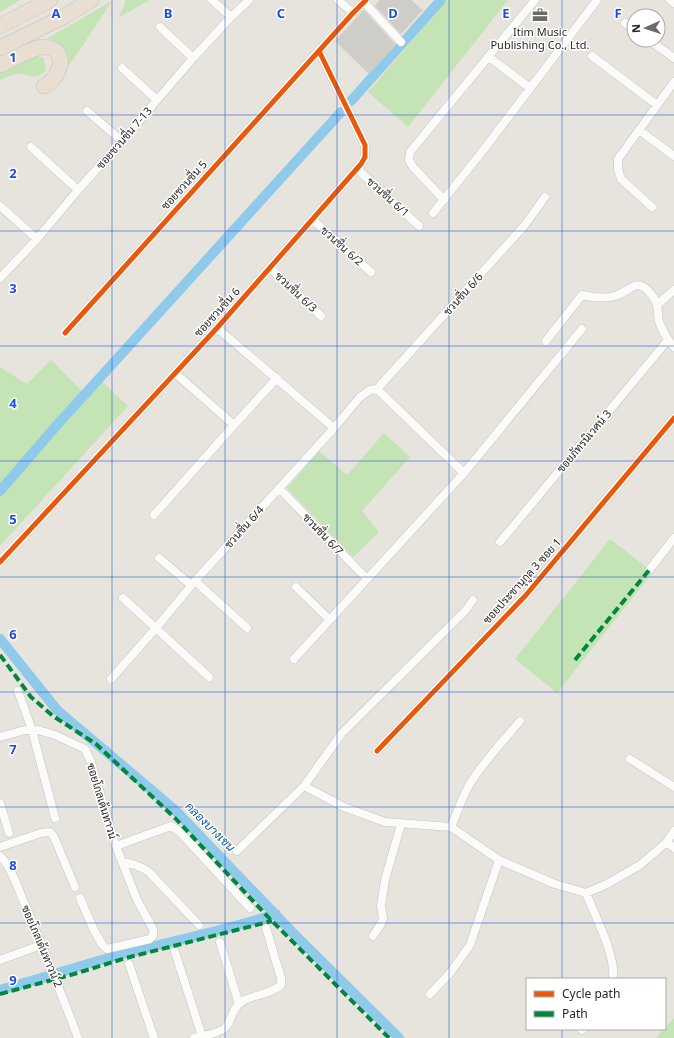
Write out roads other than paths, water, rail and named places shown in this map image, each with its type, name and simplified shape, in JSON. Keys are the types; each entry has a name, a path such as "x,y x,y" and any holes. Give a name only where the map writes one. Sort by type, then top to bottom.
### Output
{"highway":[{"path":"0,48 65,16 91,0"},
{"path":"0,26 46,2"},
{"path":"0,65 45,46 54,49 60,57 60,70 52,81 44,86"}],"street":[{"path":"212,0 231,17"},
{"name":"ซอยชวนชื่น 7-13","path":"0,278 37,239 193,58 249,0"},
{"path":"338,0 353,12"},
{"path":"444,200 413,166 409,160 410,152 535,0"},
{"path":"670,0 674,3"},
{"path":"365,1 401,42"},
{"name":"ซอยชวนชื่น 5","path":"65,333 353,12 365,1"},
{"path":"433,213 485,148 594,1"},
{"path":"160,27 193,58"},
{"path":"660,48 674,58"},
{"name":"ซอยชวนชื่น 6","path":"0,562 217,328 313,220 366,157 365,145 319,51"},
{"path":"592,56 657,105"},
{"path":"489,57 530,88"},
{"path":"122,68 157,100"},
{"path":"652,207 621,179 618,169 618,159 674,82"},
{"path":"87,111 122,141"},
{"path":"639,130 674,156"},
{"path":"31,147 78,190"},
{"name":"ชวนชื่น 6/1","path":"357,169 419,226"},
{"name":"ชวนชื่น 6/6","path":"377,389 524,226 545,197"},
{"path":"0,206 37,239"},
{"name":"ชวนชื่น 6/2","path":"313,220 371,272"},
{"name":"ชวนชื่น 6/3","path":"270,268 321,316"},
{"path":"546,341 582,295 589,297 616,296 637,284 642,285 648,291 657,305 659,322 668,340 674,347"},
{"path":"657,305 674,290"},
{"path":"217,328 334,428"},
{"path":"294,659 464,473 582,329"},
{"name":"ซอยภัทรนิเวศน์ 3","path":"500,542 668,340"},
{"path":"175,373 234,425"},
{"path":"154,515 277,378"},
{"path":"377,389 464,473"},
{"name":"ชวนชื่น 6/4","path":"111,679 193,583 334,428 360,397 370,390 377,389"},
{"name":"ซอยประชานุกูล 3 ซอย 1","path":"377,751 526,595 674,418"},
{"name":"ชวนชื่น 6/7","path":"279,488 367,579"},
{"path":"650,569 674,538"},
{"path":"159,558 193,583 247,628"},
{"path":"296,587 330,620"},
{"path":"122,598 209,677"},
{"path":"237,851 304,786 342,733 465,611 472,600"},
{"path":"18,691 32,730 55,818"},
{"path":"452,827 462,800 472,780 485,762 520,721"},
{"name":"ซอยโกลเด้นทาวน์","path":"0,737 25,730 38,730 55,735 85,749 91,762 116,846 137,900 153,929 153,936 150,939 107,949 103,947 80,898"},
{"path":"630,759 674,787"},
{"path":"304,786 344,807 385,822 452,827 499,860 555,884 586,893 607,884 640,865 667,842 674,831"},
{"path":"0,803 9,833"},
{"path":"373,936 381,924 381,906 385,880 401,824"},
{"path":"116,846 171,826 179,831 250,908"},
{"path":"0,847 42,833 50,832 54,837 75,887"},
{"path":"667,842 674,848"},
{"name":"ซอยโกลเด้นทาวน์ 2","path":"0,856 4,859 14,880 48,960 78,1038"},
{"path":"430,994 450,973 470,946 499,860"},
{"path":"122,862 143,867 199,926"},
{"path":"586,893 611,957 613,978"},
{"path":"175,952 198,1037 222,1030 227,1026 231,1016 242,1001 276,990 281,985 281,978 266,928"},
{"path":"220,942 239,1004"},
{"path":"0,960 41,945"},
{"path":"129,964 154,1038"}],"waterway":[{"path":"351,101 441,0"},
{"path":"0,491 57,425 341,112"},
{"name":"คลองบางเขน","path":"0,639 57,710 175,810 294,934 399,1038"},
{"path":"0,990 118,955 224,929 276,914"}],"place":[{"name":"Itim Music Publishing Co., Ltd.","path":"540,15"}]}
